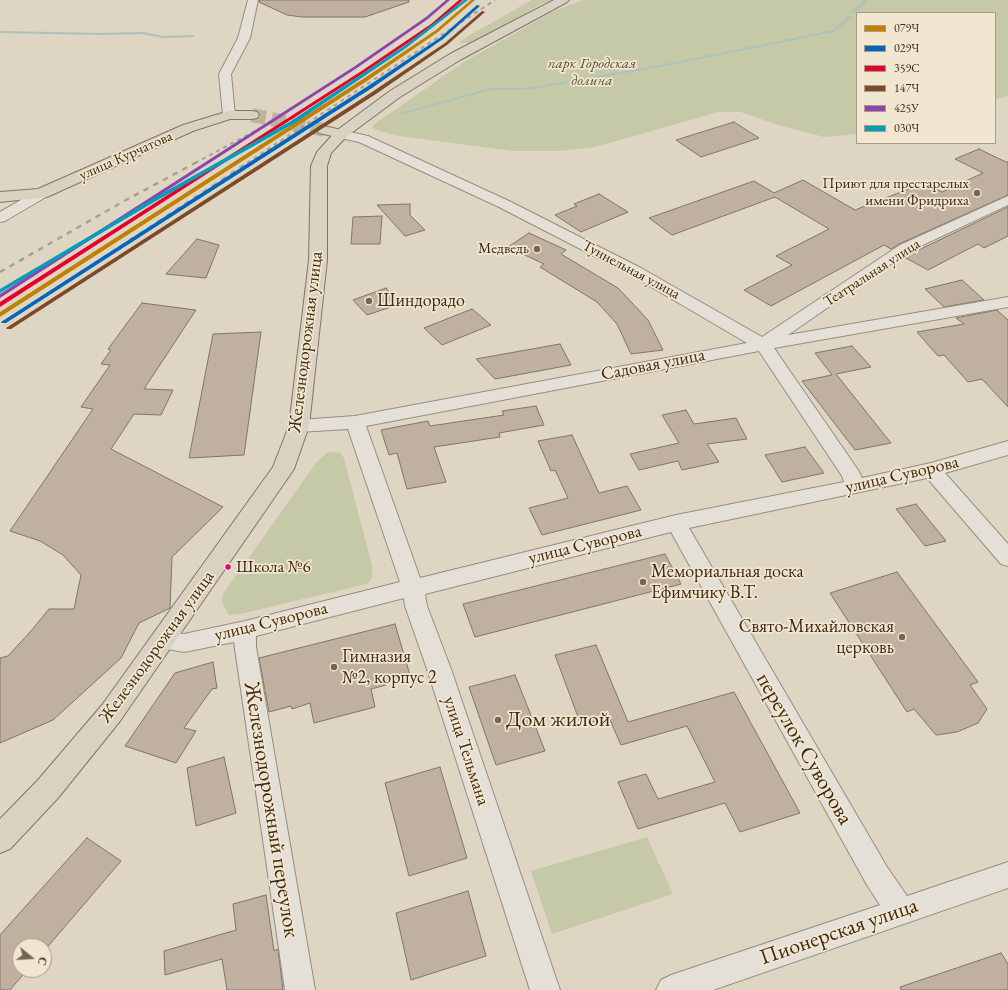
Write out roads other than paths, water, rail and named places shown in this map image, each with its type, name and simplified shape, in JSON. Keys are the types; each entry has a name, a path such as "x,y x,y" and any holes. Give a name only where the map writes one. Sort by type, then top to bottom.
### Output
{"main road":[{"name":"Железнодорожная улица","path":"0,839 48,789 111,713 164,640 283,469 299,426 318,260 320,166 332,132 455,56 563,0"},
{"name":"улица Курчатова","path":"0,196 41,194 188,128 229,115 252,115"}],"street":[{"path":"229,115 224,74 244,38 253,0"},
{"name":"Туннельная улица","path":"332,132 363,139 504,204 635,271 763,345 851,475 855,487"},
{"path":"0,218 41,194"},
{"name":"Театральная улица","path":"763,345 904,248 1008,200"},
{"name":"Садовая улица","path":"299,426 355,422 763,345 1008,302"},
{"name":"улица Тельмана","path":"355,422 413,588 416,606 439,669 545,990"},
{"name":"улица Суворова","path":"164,640 184,643 245,630 396,591 676,523 931,470 1008,448"},
{"path":"931,470 1008,558"},
{"name":"переулок Суворова","path":"676,523 877,876 901,911"},
{"name":"Железнодорожный переулок","path":"245,630 245,646 300,990"},
{"name":"Пионерская улица","path":"671,990 1008,875"}],"waterway":[{"path":"853,12 866,0"},
{"path":"403,113 490,89 523,89 545,86 665,65 834,31 849,17"},
{"path":"0,32 102,34 142,33 163,37 193,36"}],"tunnel":[{"path":"252,115 324,130"}],"railway":[{"path":"247,163 495,0"},
{"path":"195,163 285,115"},
{"path":"0,272 126,200 197,162"},
{"path":"19,313 249,162"}],"place":[{"name":"Приют для престарелых имени Фридриха","path":"977,193"},
{"name":"Медведь","path":"537,249"},
{"name":"Шиндорадо","path":"369,301"},
{"name":"Школа №6","path":"228,567"},
{"name":"Мемориальная доска Ефимчику В.Т.","path":"643,582"},
{"name":"Свято-Михайловская церковь","path":"902,637"},
{"name":"Гимназия №2, корпус 2","path":"334,667"},
{"name":"Дом жилой","path":"498,720"}],"park label":[{"name":"парк Городская долина","path":"592,72"}]}
